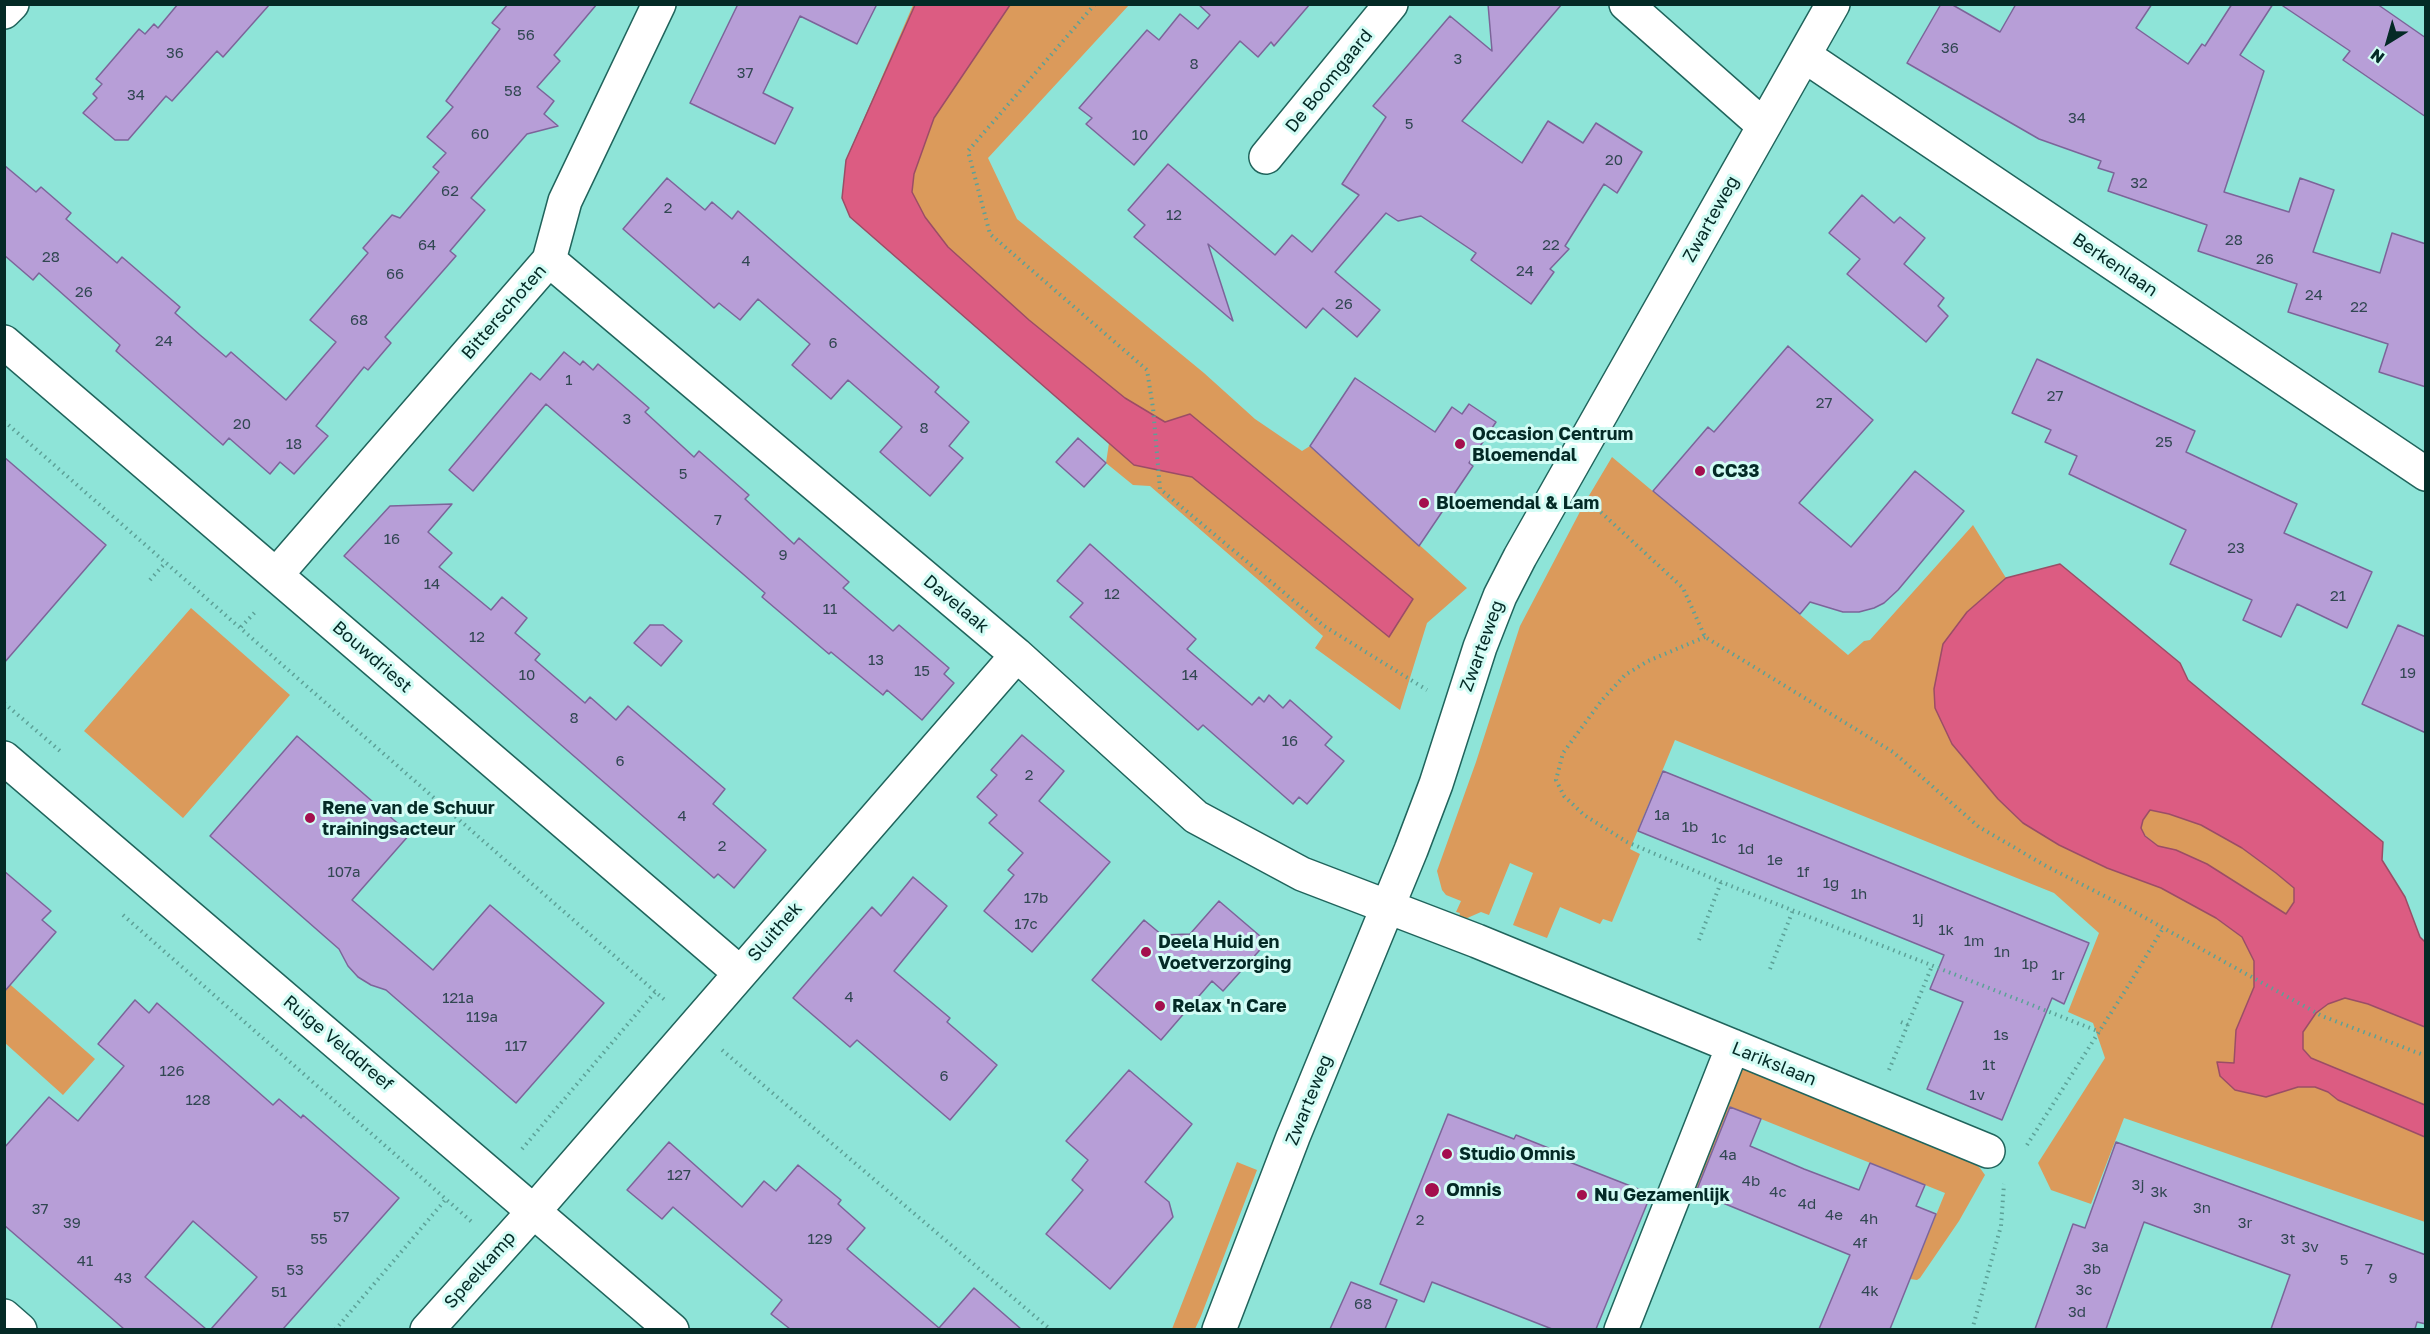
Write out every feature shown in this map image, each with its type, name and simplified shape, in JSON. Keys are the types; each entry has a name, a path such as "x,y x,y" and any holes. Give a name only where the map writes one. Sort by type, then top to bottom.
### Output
{"street":[{"path":"4,12 12,4"},
{"name":"Bitterschoten","path":"276,575 549,260 565,201 659,4"},
{"name":"De Boomgaard","path":"1266,157 1391,4"},
{"path":"1626,4 1764,126"},
{"name":"Zwarteweg","path":"1219,1329 1293,1137 1436,784 1480,647 1500,596 1833,4"},
{"name":"Berkenlaan","path":"1805,56 2426,474"},
{"name":"Davelaak","path":"549,260 1017,656 1196,817 1302,874 1388,907"},
{"name":"Bouwdriest","path":"4,342 740,972"},
{"name":"Sluithek","path":"534,1211 1017,656"},
{"name":"Ruige Velddreef","path":"4,758 672,1329"},
{"name":"Larikslaan","path":"1388,907 1988,1151"},
{"path":"1621,1329 1733,1046"},
{"name":"Speelkamp","path":"427,1329 534,1211"},
{"path":"4,1316 20,1329"}],"path":[{"path":"1095,4 968,151 990,234 1147,370 1154,408 1160,489 1324,626 1459,710"},
{"path":"4,421 694,1026 1051,1329"},
{"path":"1561,486 1587,500 1683,588 1705,637 1893,752 1979,827 2046,866 2322,1016 2426,1056"},
{"path":"150,580 166,562"},
{"path":"1705,637 1648,661 1625,675 1602,700 1563,753 1556,780 1564,796 1584,816 1627,842 1721,882 2100,1032"},
{"path":"1699,940 1721,882"},
{"path":"117,909 501,1248"},
{"path":"1770,969 1792,910"},
{"path":"2024,1150 2163,928"},
{"path":"1875,1105 1932,966"},
{"path":"464,1215 655,992"},
{"path":"1901,1022 1908,1025"},
{"path":"1988,1151 2004,1185"},
{"path":"1972,1329 2001,1226 2004,1185 2009,1176"},
{"path":"335,1329 446,1199"}],"shaded area":[{"path":"913,5 1129,5 988,158 1017,219 1204,373 1255,419 1302,451 1310,446 1467,588 1427,623 1400,710 1315,648 1323,636 1150,486 1133,485 1106,463 1109,443 850,217 842,198 846,160"},
{"path":"915,5 1010,5 934,118 914,174 912,192 925,217 948,247 1029,320 1125,398 1165,422 1190,414 1413,599 1389,637 1192,477 1134,465 850,217 842,198 846,160"},
{"path":"1612,457 1848,655 1864,641 1870,640 1973,525 2006,578 1967,612 1939,669 1934,689 1952,744 1998,799 2023,823 2059,845 2107,868 2161,887 2216,918 2242,937 2254,961 2254,987 2236,1030 2234,1063 2266,1097 2298,1087 2315,1087 2328,1092 2338,1100 2425,1137 2425,1222 2124,1118 2091,1204 2051,1190 2038,1163 2105,1058 2093,1023 2068,1012 2099,933 2054,893 1675,740 1630,849 1640,854 1612,922 1603,919 1600,924 1560,907 1547,938 1513,925 1533,873 1510,863 1489,915 1481,912 1465,919 1459,916 1460,913 1456,912 1461,901 1446,895 1442,890 1437,871 1476,762 1520,626 1584,504"},
{"path":"2060,564 2180,663 2188,680 2383,842 2382,860 2405,897 2420,937 2425,942 2425,1027 2368,1004 2345,998 2328,1004 2316,1013 2303,1032 2303,1049 2311,1058 2425,1105 2425,1137 2338,1100 2328,1092 2315,1087 2298,1087 2266,1097 2235,1090 2220,1076 2217,1062 2234,1063 2236,1030 2254,987 2254,961 2242,937 2216,918 2161,888 2107,868 2059,845 2023,823 1998,799 1952,744 1935,708 1934,689 1943,644 1967,612 2006,578","holes":["2150,810 2201,825 2242,848 2294,888 2294,902 2286,914 2207,864 2176,850 2158,846 2145,836 2141,828"]},
{"path":"191,608 290,695 183,818 84,731"},
{"path":"2150,810 2201,825 2242,848 2276,873 2294,888 2294,902 2286,914 2207,864 2176,850 2158,846 2145,835 2141,828"},
{"path":"5,980 95,1059 63,1095 5,1043"},
{"path":"2345,998 2368,1004 2425,1027 2425,1105 2311,1058 2303,1049 2303,1032 2316,1013 2327,1004"},
{"path":"1741,1068 1962,1153 1980,1168 1985,1175 1959,1221 1920,1278 1910,1279 1945,1193 1730,1107 1696,1192 1691,1191"},
{"path":"1237,1162 1257,1170 1201,1316 1195,1329 1172,1329"}],"building":[{"path":"178,4 270,4 223,57 217,51 172,101 166,96 128,140 115,140 83,113 97,98 93,94 102,84 96,79 139,29 145,34 154,24 158,28"},
{"path":"508,4 597,4 554,55 560,61 537,87 554,101 544,114 558,126 527,134 471,198 485,210 450,251 456,256 385,337 391,343 368,370 364,367 316,426 328,436 294,474 280,462 270,474 229,438 223,445 116,351 120,345 39,273 33,280 4,255 4,165 36,192 41,187 71,213 66,219 117,263 122,257 180,307 175,313 200,335 226,357 231,352 286,400 336,342 310,320 368,253 363,248 392,215 400,218 439,172 433,167 446,153 427,137 453,107 446,101 500,29 492,23"},
{"path":"738,4 877,4 857,44 800,16 763,93 793,108 775,144 690,103"},
{"path":"1198,4 1310,4 1274,46 1271,42 1258,57 1240,41 1134,165 1086,124 1092,118 1079,108 1147,30 1159,40 1180,14 1198,29 1210,15"},
{"path":"1488,4 1562,4 1462,121 1522,163 1548,121 1583,143 1596,123 1642,152 1617,193 1604,184 1565,246 1569,249 1550,269 1554,272 1531,304 1471,260 1476,253 1421,216 1398,221 1386,213 1335,272 1380,310 1357,337 1323,308 1306,328 1208,244 1233,321 1134,237 1145,225 1128,210 1168,164 1275,255 1292,235 1312,252 1359,195 1342,184 1386,117 1373,106 1450,16 1492,51"},
{"path":"1941,4 1951,4 2000,32 2016,4 2152,4 2136,28 2188,64 2202,44 2205,46 2232,4 2273,4 2240,55 2264,71 2224,192 2289,212 2300,178 2334,190 2313,252 2380,273 2392,233 2426,244 2426,387 2379,372 2388,344 2288,312 2297,284 2198,251 2207,225 2108,191 2114,173 2098,168 2101,161 2039,139 1907,63"},
{"path":"2280,4 2377,4 2426,38 2426,117 2343,60 2350,51"},
{"path":"667,178 705,210 712,202 732,219 738,211 939,387 935,392 969,422 949,446 963,458 930,496 880,452 902,427 848,380 831,399 792,365 810,344 758,299 740,320 719,303 714,308 623,229"},
{"path":"1862,195 1894,223 1900,217 1925,238 1904,264 1944,298 1938,306 1948,316 1926,342 1847,274 1860,259 1829,233"},
{"path":"1788,346 1873,420 1799,503 1851,547 1915,471 1964,511 1898,590 1884,603 1874,608 1859,612 1843,612 1810,602 1800,614 1653,491 1708,427 1714,432"},
{"path":"564,352 580,365 583,361 593,370 598,364 649,408 645,412 694,457 699,451 749,495 745,499 794,544 799,538 849,582 843,588 893,631 899,625 949,668 944,674 954,683 922,720 887,690 883,695 831,652 829,654 762,597 765,593 546,404 473,491 449,470 531,373 540,380"},
{"path":"2037,359 2195,431 2186,452 2297,504 2284,533 2372,572 2347,628 2297,604 2281,637 2243,620 2252,600 2170,564 2186,530 2069,474 2077,456 2045,442 2051,430 2012,413"},
{"path":"1355,378 1435,432 1452,407 1462,414 1469,404 1496,422 1469,463 1473,466 1419,546 1310,446"},
{"path":"1078,438 1106,463 1084,487 1056,462"},
{"path":"4,457 106,545 4,663"},
{"path":"452,504 428,532 452,553 439,567 491,610 502,597 527,618 515,633 540,654 535,660 585,703 590,697 616,720 628,706 725,789 713,804 766,850 734,888 718,874 714,878 344,556 390,506"},
{"path":"1090,544 1196,639 1187,649 1252,705 1259,697 1264,702 1269,695 1283,708 1290,700 1332,737 1325,745 1344,761 1307,804 1299,797 1293,804 1203,725 1198,730 1070,617 1083,603 1057,581"},
{"path":"650,625 663,625 682,641 661,666 634,643"},
{"path":"2398,625 2426,637 2426,733 2362,704"},
{"path":"1022,735 1064,771 1039,801 1110,862 1032,952 984,911 1014,875 1008,870 1023,853 989,823 997,815 977,797 997,775 991,770"},
{"path":"297,736 410,834 352,900 433,970 490,905 604,1003 516,1103 386,990 358,977 348,966 339,949 210,836"},
{"path":"1663,771 2089,943 2064,1004 2052,998 2002,1120 1927,1089 1963,1002 1930,989 1944,955 1638,831"},
{"path":"4,871 51,911 42,920 56,932 4,992"},
{"path":"913,877 947,906 894,971 950,1018 947,1022 997,1065 950,1120 857,1040 850,1047 793,998 872,907 881,916"},
{"path":"1219,901 1267,942 1223,991 1212,981 1161,1040 1092,980 1144,920 1162,935 1190,934"},
{"path":"135,1000 149,1013 157,1003 273,1105 279,1099 301,1118 303,1115 399,1198 283,1329 211,1329 257,1277 193,1221 145,1277 206,1329 124,1329 4,1225 4,1148 49,1097 78,1121 124,1066 98,1044"},
{"path":"1129,1070 1192,1124 1145,1182 1169,1202 1173,1217 1110,1289 1046,1234 1083,1190 1072,1180 1088,1160 1066,1141"},
{"path":"1730,1107 1761,1119 1750,1146 1804,1169 1859,1190 1870,1163 1925,1185 1916,1206 1936,1214 1890,1329 1819,1329 1850,1255 1696,1192"},
{"path":"1448,1114 1514,1139 1516,1135 1556,1151 1554,1156 1651,1194 1596,1329 1552,1329 1432,1282 1424,1302 1380,1284"},
{"path":"669,1142 742,1207 764,1181 776,1191 798,1165 841,1200 838,1204 865,1228 847,1249 939,1328 974,1288 1021,1329 790,1329 771,1314 782,1300 673,1207 662,1219 627,1190"},
{"path":"2116,1142 2426,1255 2426,1324 2417,1322 2415,1329 2271,1329 2290,1275 2144,1222 2106,1329 2035,1329 2073,1224 2085,1228"},
{"path":"1351,1282 1397,1300 1385,1329 1330,1329"}],"place":[{"name":"Occasion Centrum Bloemendal","path":"1460,444"},
{"name":"CC33","path":"1700,471"},
{"name":"Bloemendal & Lam","path":"1424,503"},
{"name":"Rene van de Schuur trainingsacteur","path":"310,818"},
{"name":"Deela Huid en Voetverzorging","path":"1146,952"},
{"name":"Relax 'n Care","path":"1160,1006"},
{"name":"Studio Omnis","path":"1447,1154"},
{"name":"Omnis","path":"1432,1190"},
{"name":"Nu Gezamenlijk","path":"1582,1195"}]}
